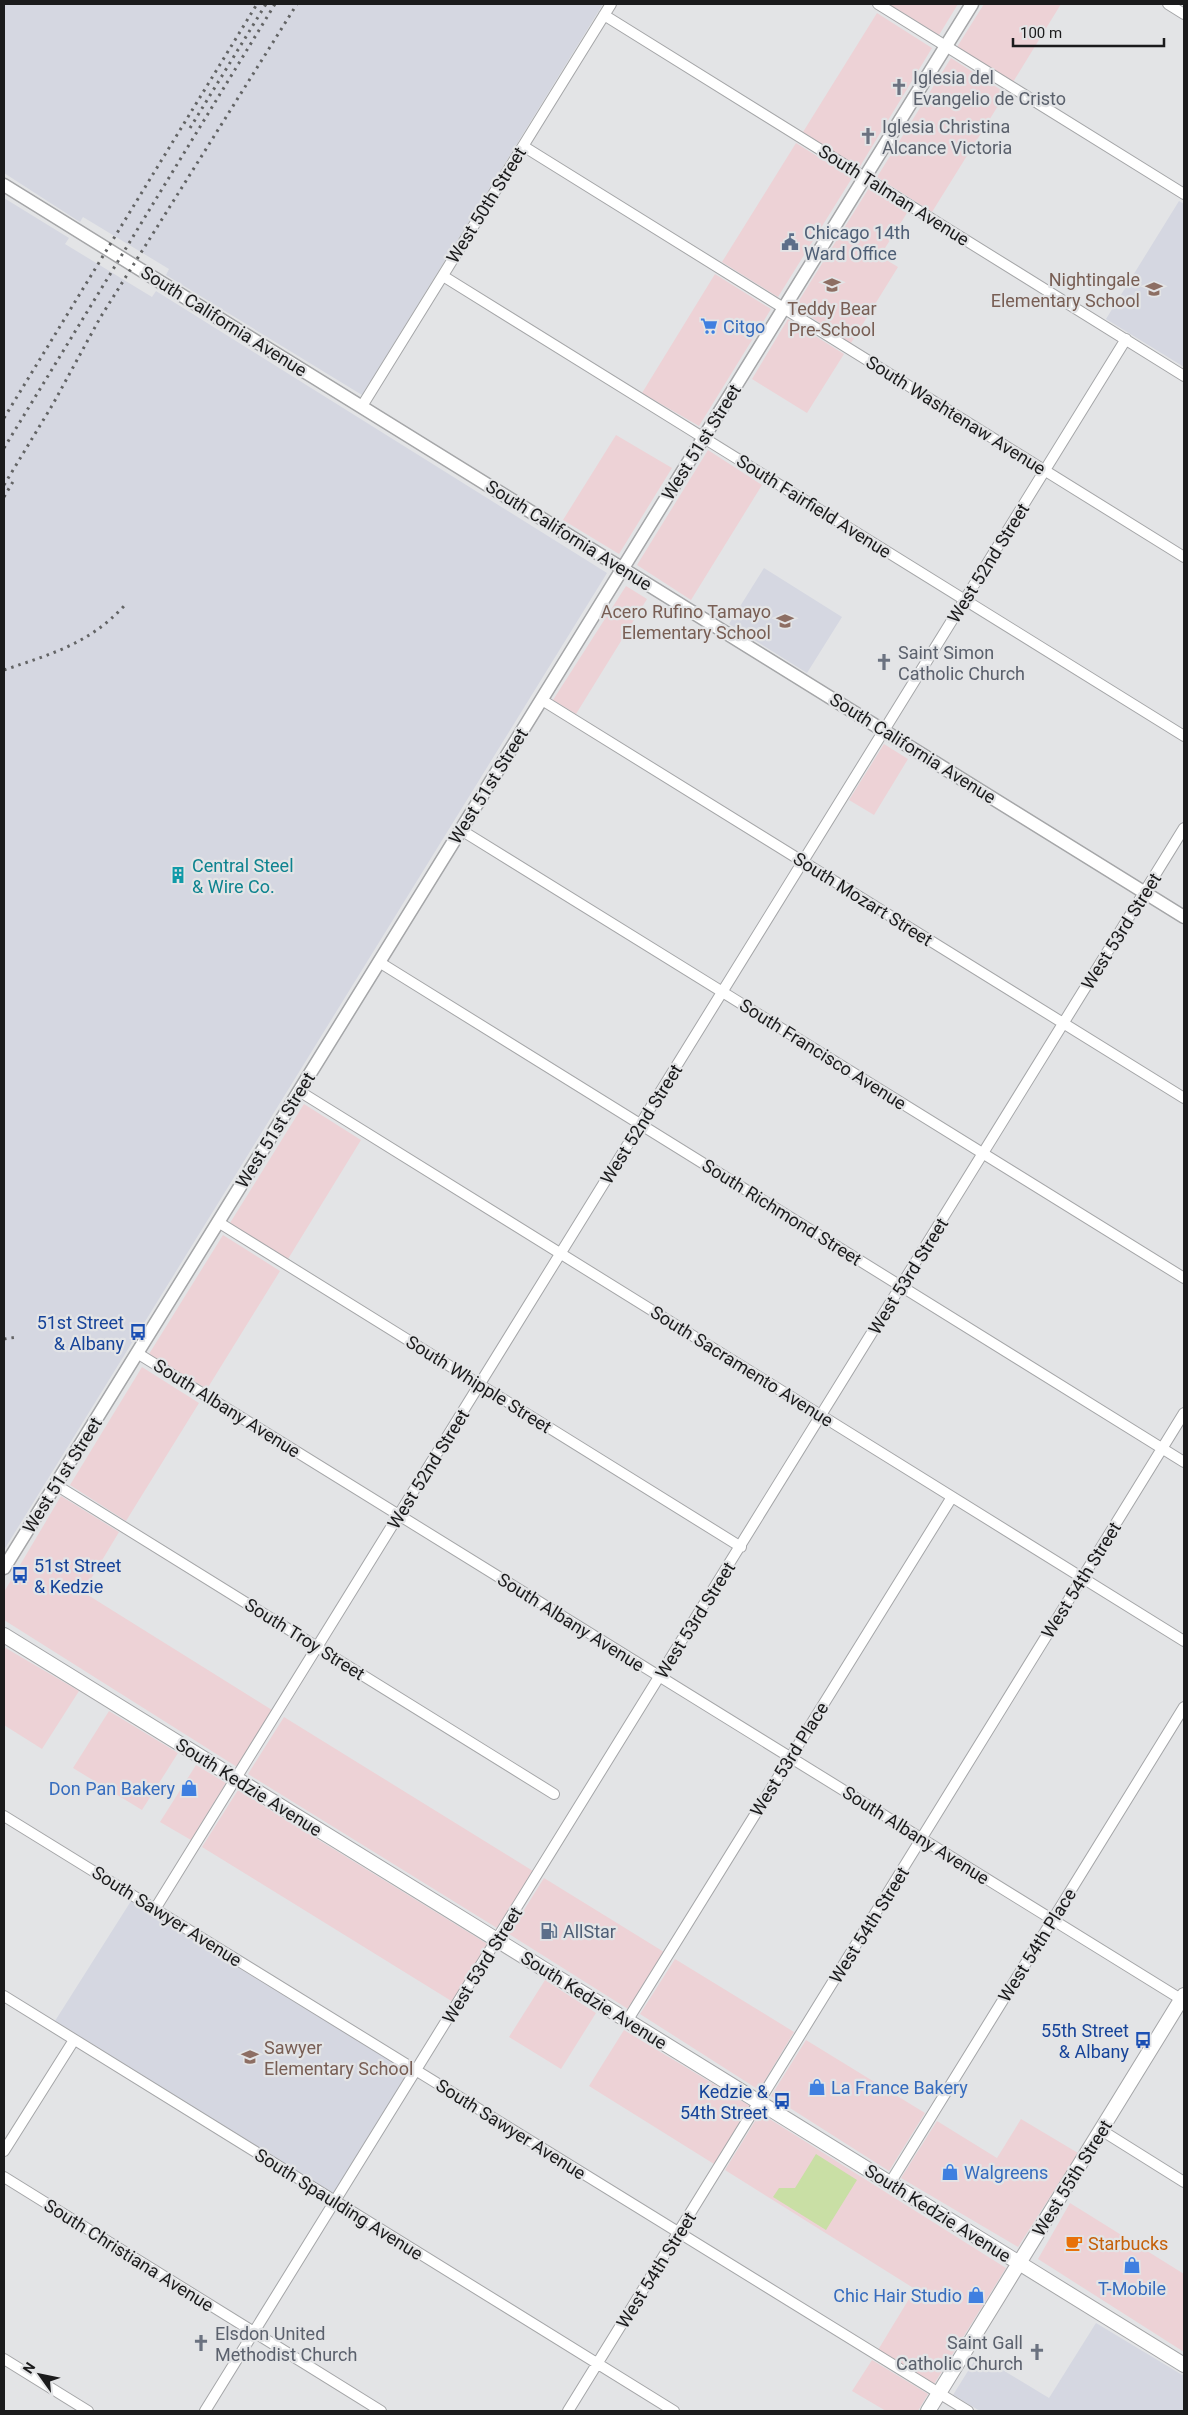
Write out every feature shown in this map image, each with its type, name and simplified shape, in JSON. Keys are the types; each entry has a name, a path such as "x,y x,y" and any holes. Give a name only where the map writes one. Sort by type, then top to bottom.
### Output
{"main road":[{"name":"South Kedzie Avenue","path":"4,1635 1184,2365"},
{"name":"West 55th Street","path":"928,2411 1183,1999"}],"street":[{"name":"West 50th Street","path":"362,406 611,4"},
{"path":"878,4 1184,194"},
{"name":"West 51st Street","path":"4,1568 972,4"},
{"path":"1168,4 1184,14"},
{"name":"South Talman Avenue","path":"604,15 1184,376"},
{"name":"South Washtenaw Avenue","path":"523,146 1184,557"},
{"name":"South California Avenue","path":"4,185 1184,917"},
{"name":"South Fairfield Avenue","path":"443,276 1184,736"},
{"name":"West 52nd Street","path":"156,1909 1126,339"},
{"name":"South Mozart Street","path":"542,700 1184,1098"},
{"name":"West 53rd Street","path":"205,2411 1184,828"},
{"name":"South Francisco Avenue","path":"461,830 1184,1278"},
{"name":"South Richmond Street","path":"379,962 1184,1462"},
{"name":"South Sacramento Avenue","path":"299,1092 1184,1641"},
{"name":"South Whipple Street","path":"218,1222 741,1547"},
{"name":"South Albany Avenue","path":"137,1353 1183,1999"},
{"name":"West 54th Street","path":"568,2411 1184,1413"},
{"name":"South Troy Street","path":"56,1484 554,1794"},
{"name":"West 53rd Place","path":"627,2021 952,1496"},
{"name":"West 54th Place","path":"890,2183 1184,1707"},
{"name":"South Sawyer Avenue","path":"4,1816 968,2411"},
{"name":"South Spaulding Avenue","path":"4,1996 674,2411"},
{"path":"4,2151 74,2040"},
{"path":"1101,2130 1184,2182"},
{"name":"South Christiana Avenue","path":"4,2177 381,2411"},
{"path":"4,2359 88,2411"}],"shaded area":[{"path":"4,4 603,4 362,395 166,275 169,269 83,217 80,222 4,173"},
{"path":"889,4 958,4 939,35"},
{"path":"984,4 1061,4 1013,82 957,47"},
{"path":"877,13 932,48 859,168 803,132"},
{"path":"951,58 1006,93 932,212 877,177"},
{"path":"796,143 852,178 778,297 722,262"},
{"path":"869,188 907,213 880,256 898,267 851,343 795,307"},
{"path":"4,198 69,238 65,244 152,297 156,291 607,573 4,1550"},
{"name":"Nightingale Elementary School","path":"1179,201 1184,204 1184,367 1106,319"},
{"path":"715,274 771,309 699,426 642,393"},
{"path":"788,319 844,354 807,413 752,379"},
{"path":"616,435 672,468 619,554 563,520"},
{"path":"708,450 762,485 691,600 637,565"},
{"name":"Acero Rufino Tamayo Elementary School","path":"764,568 842,617 807,673 729,624"},
{"path":"626,586 647,599 576,714 553,700"},
{"path":"884,744 908,759 874,815 849,800"},
{"path":"304,1104 361,1140 288,1259 230,1223"},
{"path":"223,1235 280,1271 207,1389 149,1354"},
{"path":"142,1367 199,1403 126,1521 70,1485"},
{"path":"61,1496 119,1532 83,1592 272,1710 237,1767 4,1620 4,1592"},
{"path":"4,1647 79,1691 42,1749 4,1725"},
{"path":"109,1711 178,1753 142,1810 73,1768"},
{"path":"284,1717 533,1871 497,1928 248,1774"},
{"path":"196,1765 226,1783 191,1840 160,1822"},
{"path":"238,1790 489,1945 453,2002 202,1847"},
{"path":"544,1878 664,1952 628,2009 509,1934"},
{"name":"Sawyer Elementary School","path":"131,1901 411,2073 334,2194 55,2021"},
{"path":"675,1959 794,2032 759,2090 640,2014"},
{"path":"545,1980 596,2013 561,2069 509,2037"},
{"path":"624,2030 750,2106 714,2164 589,2086"},
{"path":"806,2040 925,2113 889,2171 771,2096"},
{"path":"760,2113 1006,2268 934,2384 878,2350 915,2289 725,2170"},
{"path":"1021,2119 1078,2153 1018,2247 901,2178 937,2121 997,2158"},
{"path":"1070,2203 1184,2274 1184,2352 1038,2259"},
{"path":"1096,2323 1184,2376 1184,2411 980,2411 953,2395 978,2355 1049,2398"},
{"path":"872,2360 928,2394 918,2411 886,2411 852,2391"}],"green space":[{"path":"816,2154 857,2180 826,2230 773,2197 779,2188 795,2188"}],"railway":[{"path":"4,418 257,4"},
{"path":"190,128 266,4"},
{"path":"4,448 275,4"},
{"path":"4,485 53,404 100,318 297,4"},
{"path":"4,497 14,480"},
{"path":"4,670 53,653 83,639 111,619 124,606"},
{"path":"4,1339 17,1337"}],"place":[{"name":"Iglesia del Evangelio de Cristo","path":"899,87"},
{"name":"Iglesia Christina Alcance Victoria","path":"868,136"},
{"name":"Chicago 14th Ward Office","path":"790,242"},
{"name":"Teddy Bear Pre-School","path":"832,285"},
{"name":"Nightingale Elementary School","path":"1154,289"},
{"name":"Citgo","path":"709,326"},
{"name":"Acero Rufino Tamayo Elementary School","path":"785,621"},
{"name":"Saint Simon Catholic Church","path":"884,662"},
{"name":"Central Steel & Wire Co.","path":"178,875"},
{"name":"51st Street & Albany","path":"138,1332"},
{"name":"51st Street & Kedzie","path":"20,1575"},
{"name":"Don Pan Bakery","path":"189,1788"},
{"name":"AllStar","path":"549,1931"},
{"name":"55th Street & Albany","path":"1143,2040"},
{"name":"Sawyer Elementary School","path":"250,2057"},
{"name":"La France Bakery","path":"817,2087"},
{"name":"Kedzie & 54th Street","path":"782,2101"},
{"name":"Walgreens","path":"950,2172"},
{"name":"Starbucks","path":"1074,2243"},
{"name":"T-Mobile","path":"1132,2265"},
{"name":"Chic Hair Studio","path":"976,2295"},
{"name":"Elsdon United Methodist Church","path":"201,2343"},
{"name":"Saint Gall Catholic Church","path":"1037,2352"}]}
